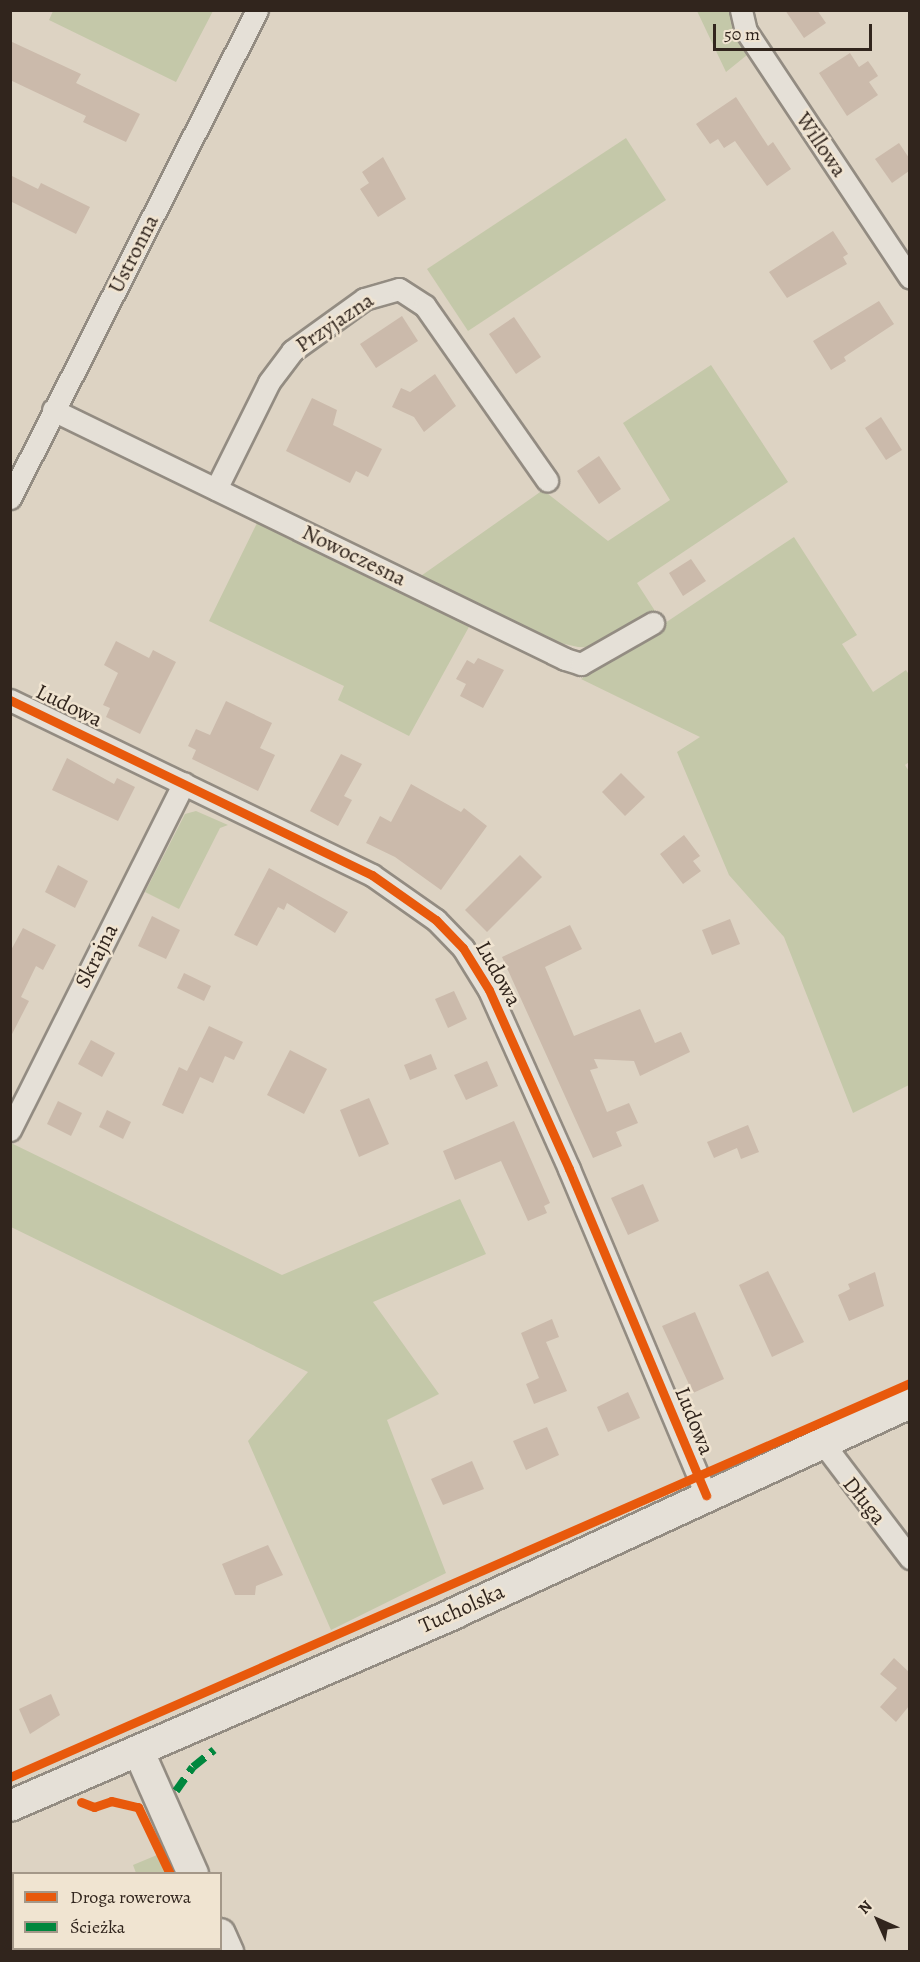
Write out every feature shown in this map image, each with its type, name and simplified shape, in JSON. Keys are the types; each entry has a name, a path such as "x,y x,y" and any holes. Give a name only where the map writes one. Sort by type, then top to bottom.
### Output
{"main road":[{"name":"Tucholska","path":"10,1806 455,1614 706,1495 909,1403"},
{"path":"139,1752 192,1872"}],"street":[{"name":"Ustronna","path":"10,498 53,410 204,123 257,10"},
{"name":"Willowa","path":"741,10 746,31 909,278"},
{"name":"Przyjazna","path":"216,489 268,382 291,351 364,299 399,289 425,306 547,480"},
{"name":"Nowoczesna","path":"53,410 581,664 613,650 653,623"},
{"name":"Ludowa","path":"10,700 372,875 436,920 463,948 489,990 569,1169 706,1495"},
{"name":"Skrajna","path":"10,1130 184,783"},
{"name":"Długa","path":"822,1442 909,1558"}],"green space":[{"path":"53,10 213,11 176,82 49,20"},
{"path":"697,11 734,11 732,33 747,55 726,72"},
{"path":"626,138 666,200 468,331 427,269"},
{"path":"711,365 788,482 637,583 657,614 604,648 578,647 538,638 418,578 543,490 608,541 670,500 623,423"},
{"path":"257,523 470,625 409,736 338,700 344,686 209,621"},
{"path":"794,537 857,635 842,644 873,692 906,670 910,676 909,762 905,765 910,773 909,1085 853,1113 784,937 729,875 677,752 700,737 581,679"},
{"path":"196,811 228,825 220,828 179,909 145,892 185,814"},
{"path":"11,1143 282,1275 460,1199 486,1254 373,1302 439,1394 387,1420 446,1573 331,1630 248,1441 308,1372 11,1227"},
{"path":"157,1855 165,1872 136,1872 133,1865"},
{"path":"12,1935 12,1950 197,1951 11,1951"}],"building":[{"path":"785,10 817,10 826,23 804,38"},
{"path":"10,41 81,74 76,83 140,114 126,142 83,122 86,116 10,80"},
{"path":"850,53 859,67 868,61 873,68 878,76 869,82 878,95 847,116 819,73"},
{"path":"736,97 768,146 773,142 791,169 767,186 735,141 724,148 718,139 710,144 696,124"},
{"path":"899,143 909,158 909,171 892,183 875,159"},
{"path":"383,157 406,199 378,217 360,189 369,183 362,172"},
{"path":"10,175 38,189 41,183 90,207 76,234 10,201"},
{"path":"833,231 848,254 843,257 847,264 787,298 769,272"},
{"path":"879,301 894,324 844,357 846,361 831,370 813,341"},
{"path":"402,316 418,341 376,368 360,344"},
{"path":"514,317 541,357 516,374 489,334"},
{"path":"435,374 456,406 424,432 414,417 392,407 401,388 410,392"},
{"path":"312,398 337,410 333,425 382,449 368,477 356,471 350,483 286,451"},
{"path":"881,417 902,450 886,460 865,428"},
{"path":"599,456 621,489 599,504 577,471"},
{"path":"691,559 706,581 683,596 669,573"},
{"path":"116,641 149,658 153,650 176,662 140,734 106,717 110,708 103,705 118,673 104,665"},
{"path":"478,658 504,670 483,708 460,696 466,684 456,679 467,660 474,664"},
{"path":"226,701 272,723 260,748 275,755 258,791 192,759 196,750 188,746 196,729 210,735"},
{"path":"341,754 362,764 344,796 352,800 338,826 310,811"},
{"path":"67,758 114,784 117,778 135,787 118,821 52,790"},
{"path":"621,773 645,797 625,816 602,792"},
{"path":"411,784 461,812 464,808 487,826 441,890 395,857 366,843 380,816 391,822"},
{"path":"684,835 700,856 693,861 701,871 683,884 660,854"},
{"path":"520,855 542,877 487,932 465,910"},
{"path":"58,865 88,881 75,908 45,892"},
{"path":"269,868 348,912 335,933 287,903 284,910 278,907 257,946 234,935"},
{"path":"152,916 180,930 166,959 138,946"},
{"path":"730,919 740,944 712,955 702,930"},
{"path":"570,925 582,949 545,967 574,1036 640,1009 655,1043 681,1032 690,1052 640,1076 634,1061 594,1059 598,1068 590,1070 607,1112 629,1103 638,1123 616,1132 622,1146 593,1158 502,957"},
{"path":"23,928 56,945 43,970 36,966 21,997 29,1001 10,1038 10,952"},
{"path":"184,973 211,986 204,1001 177,988"},
{"path":"454,991 467,1019 448,1028 435,999"},
{"path":"209,1026 243,1042 234,1060 225,1056 213,1083 200,1077 183,1114 162,1105 179,1067 187,1071"},
{"path":"91,1040 115,1053 102,1077 78,1064"},
{"path":"290,1050 327,1069 304,1114 267,1095"},
{"path":"431,1054 437,1069 410,1080 404,1065"},
{"path":"487,1061 498,1086 466,1100 454,1075"},
{"path":"369,1098 389,1144 359,1157 340,1110"},
{"path":"58,1101 82,1113 71,1136 47,1124"},
{"path":"107,1110 131,1122 123,1139 99,1127"},
{"path":"514,1121 550,1203 544,1206 547,1213 528,1221 501,1161 455,1180 443,1151"},
{"path":"748,1125 759,1152 741,1159 737,1148 714,1158 707,1142"},
{"path":"643,1184 659,1221 628,1235 611,1198"},
{"path":"768,1271 804,1342 772,1357 739,1285"},
{"path":"875,1272 884,1306 849,1321 838,1295 850,1289 848,1284"},
{"path":"695,1312 724,1379 693,1393 662,1326"},
{"path":"552,1319 559,1337 546,1342 567,1391 534,1404 526,1384 539,1378 521,1333"},
{"path":"628,1392 640,1418 608,1432 597,1407"},
{"path":"547,1427 559,1455 526,1470 513,1441"},
{"path":"472,1461 484,1489 443,1505 431,1479"},
{"path":"268,1545 283,1575 256,1586 255,1595 235,1595 222,1564"},
{"path":"894,1658 909,1672 909,1706 896,1722 880,1707 897,1688 880,1674"},
{"path":"51,1694 60,1715 30,1734 19,1709"}],"marked path":[{"path":"176,1791 193,1767 214,1750"}],"cycle path":[{"path":"10,700 372,875 436,920 463,948 489,990 569,1169 706,1495"},
{"path":"10,1777 910,1383"},
{"path":"81,1802 94,1807 111,1801 138,1807 169,1872"}]}
